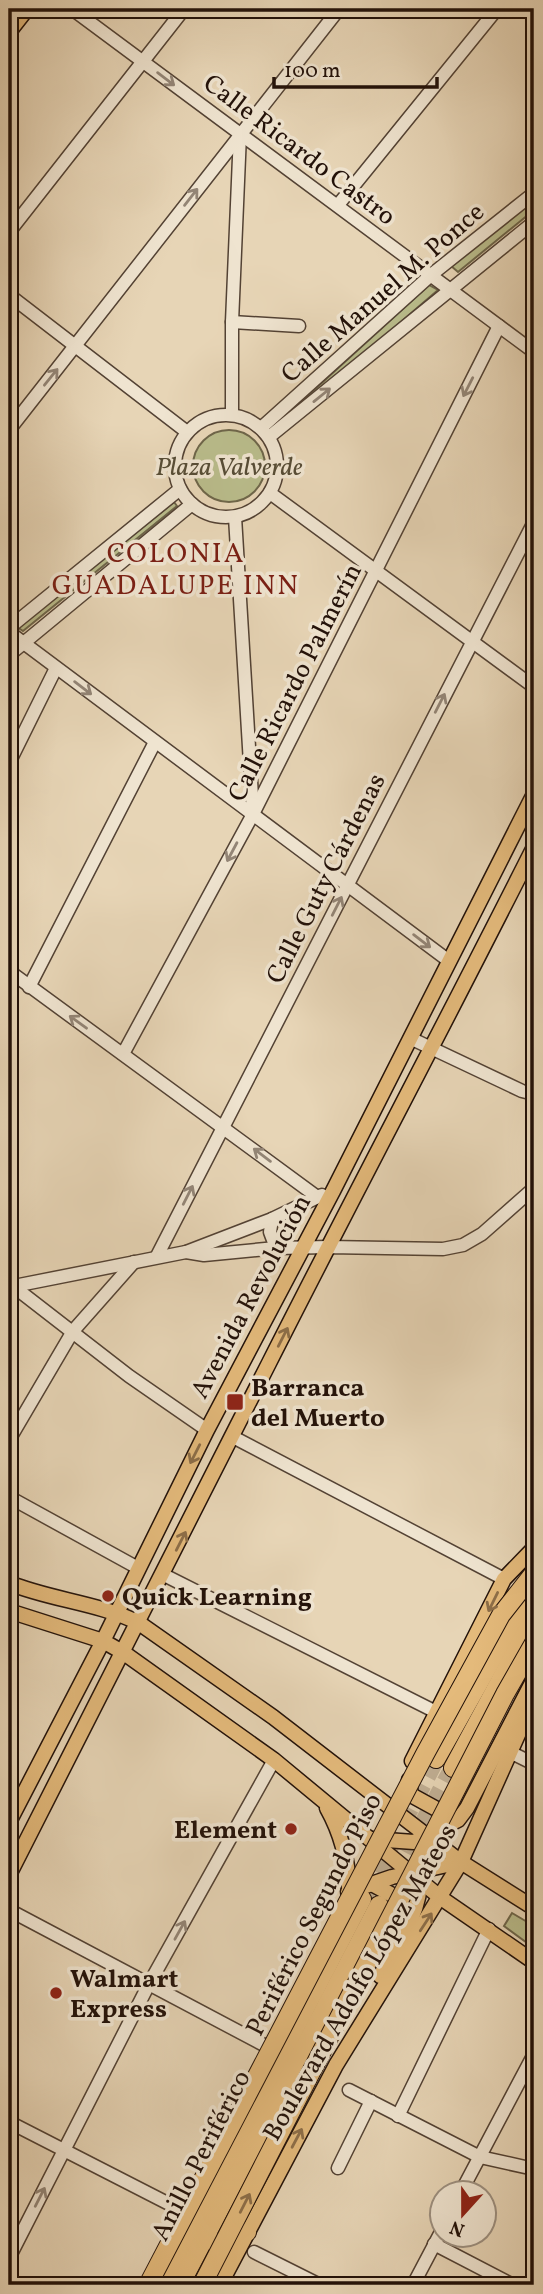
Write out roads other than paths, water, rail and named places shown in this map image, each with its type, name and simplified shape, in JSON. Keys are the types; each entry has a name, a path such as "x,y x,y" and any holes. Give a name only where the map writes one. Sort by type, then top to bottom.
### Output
{"highway":[{"name":"Periférico Segundo Piso","path":"148,2285 425,1754 501,1615 534,1573"},
{"path":"436,1759 512,1624 534,1594"},
{"path":"453,1768 534,1618"},
{"path":"202,2285 505,1694 534,1643"},
{"name":"Anillo Periférico","path":"162,2285 357,1891"},
{"name":"Anillo Periférico","path":"180,2285 379,1905"},
{"path":"197,2252 247,2232"}],"main road":[{"path":"9,32 27,9"},
{"name":"Avenida Revolución","path":"9,1822 534,794"},
{"name":"Avenida Revolución","path":"9,1875 534,847"},
{"name":"Boulevard Adolfo López Mateos","path":"139,2285 264,2045 357,1891 372,1839 504,1579 534,1548"},
{"path":"9,1583 29,1591 117,1612 139,1623 273,1717 461,1862 534,1908"},
{"path":"12,1614 103,1641 124,1653 274,1760 417,1875 441,1898 534,1962"},
{"path":"372,1839 414,1842 458,1820 467,1808 534,1679"},
{"name":"Boulevard Adolfo López Mateos","path":"220,2285 364,2016 441,1898 461,1862 534,1699"},
{"path":"408,1769 411,1795 458,1820"},
{"path":"320,1798 342,1840 357,1891"},
{"path":"364,2016 374,1986 408,1926 415,1907 417,1875 414,1842 390,1805"},
{"path":"357,1891 461,1862"},
{"path":"357,1891 415,1907"}],"street":[{"name":"Calle Ricardo Castro","path":"72,9 534,352"},
{"path":"9,232 184,9"},
{"path":"9,430 339,9"},
{"path":"338,205 496,9"},
{"path":"528,9 534,13"},
{"path":"232,415 232,322 240,134"},
{"name":"Calle Manuel M. Ponce","path":"265,433 431,275 534,193"},
{"name":"Calle Manuel M. Ponce","path":"265,433 451,290 534,222"},
{"path":"9,295 187,432"},
{"path":"232,322 299,326"},
{"name":"Calle Ricardo Palmerín","path":"123,1054 253,814 499,326"},
{"path":"232,415 243,417 265,433 276,453 278,471 270,493 258,507 235,517 214,516 192,504 180,489 175,463 178,447 195,424 209,417 232,415"},
{"path":"180,489 9,630 449,961"},
{"path":"270,493 534,687"},
{"path":"9,655 192,504"},
{"path":"235,517 253,814"},
{"name":"Calle Guty Cárdenas","path":"157,1256 534,522"},
{"path":"9,763 57,668"},
{"path":"29,987 155,742"},
{"path":"9,971 316,1196"},
{"path":"410,1038 522,1091 534,1094"},
{"path":"186,1252 204,1255 276,1248 329,1247 443,1249 463,1245 482,1234 534,1188"},
{"path":"10,1285 186,1252 272,1219 316,1196 333,1191"},
{"path":"272,1219 270,1232 276,1248"},
{"path":"9,1438 73,1331 134,1261"},
{"path":"10,1285 129,1376 207,1430"},
{"path":"233,1437 504,1579"},
{"path":"9,1497 138,1568"},
{"path":"164,1575 436,1712"},
{"path":"510,1752 534,1764"},
{"path":"9,2258 149,1984 274,1760"},
{"path":"9,1910 264,2045"},
{"path":"398,2116 489,1929"},
{"path":"469,2178 534,2054"},
{"path":"349,2090 480,2157 534,2169"},
{"path":"338,2168 371,2101"},
{"path":"9,2122 179,2209"},
{"path":"413,2285 432,2248"},
{"path":"442,2248 513,2285"},
{"path":"254,2252 314,2284"}],"tunnel":[{"path":"364,1896 436,1759"},
{"path":"394,1877 453,1768"}],"place":[{"name":"Barranca del Muerto","path":"235,1402"},
{"name":"Quick Learning","path":"108,1596"},
{"name":"Element","path":"291,1829"},
{"name":"Walmart Express","path":"56,1993"}],"district":[{"name":"COLONIA GUADALUPE INN","path":"176,568"}],"park label":[{"name":"Plaza Valverde","path":"229,466"}]}
